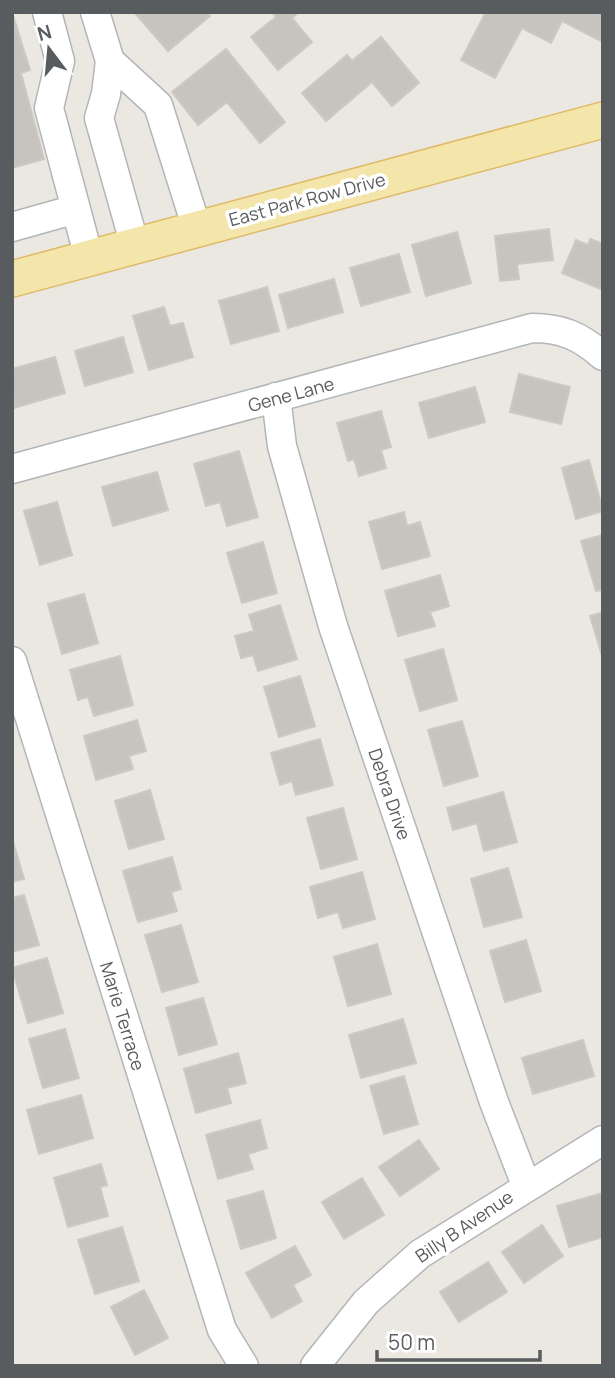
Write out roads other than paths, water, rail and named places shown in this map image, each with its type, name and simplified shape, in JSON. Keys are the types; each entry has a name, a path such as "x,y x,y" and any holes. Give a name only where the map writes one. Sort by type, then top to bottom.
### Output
{"main road":[{"name":"East Park Row Drive","path":"12,279 603,120"}],"street":[{"path":"47,12 60,61 49,108 89,258"},
{"path":"95,12 110,61 106,94 99,118 135,246"},
{"path":"110,61 158,105 197,229"},
{"path":"12,227 76,209"},
{"name":"Gene Lane","path":"12,469 532,328 556,328 582,338 603,356"},
{"name":"Debra Drive","path":"276,397 282,446 332,626 494,1102 526,1185"},
{"name":"Marie Terrace","path":"12,661 222,1330 244,1366"},
{"name":"Billy B Avenue","path":"315,1366 366,1302 419,1254 526,1185 603,1140"}]}
